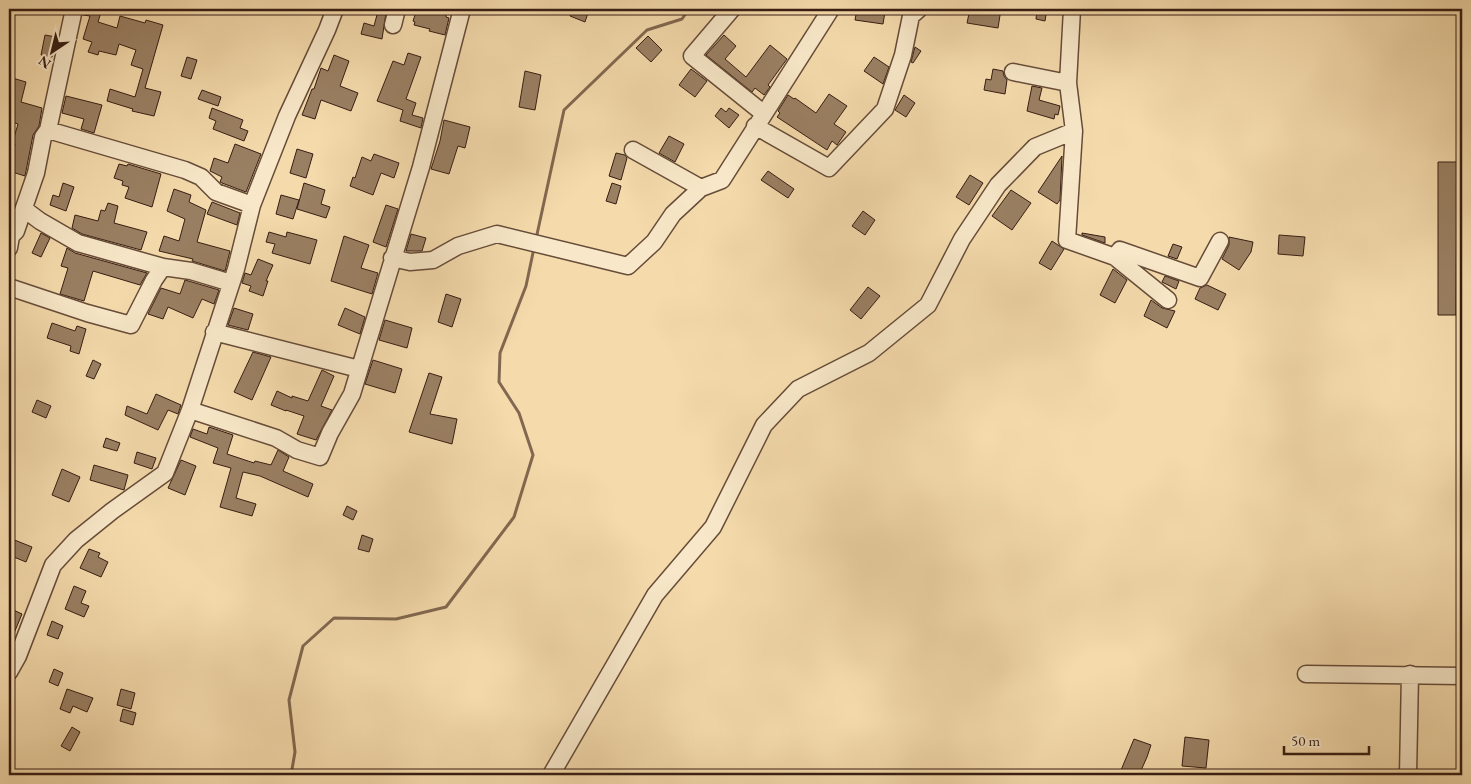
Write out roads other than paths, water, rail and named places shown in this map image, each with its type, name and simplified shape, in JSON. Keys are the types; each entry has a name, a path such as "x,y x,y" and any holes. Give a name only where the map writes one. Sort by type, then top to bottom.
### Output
{"street":[{"path":"10,240 16,231 24,209 36,173 43,137 48,130 74,9"},
{"path":"9,672 18,656 54,565 76,540 112,511 165,473 190,410 231,283 252,205 287,116 328,30 335,9"},
{"path":"190,410 276,438 297,450 320,457 330,433 352,394 421,166 462,9"},
{"path":"732,9 692,56 759,120 829,168 885,109 903,55 911,16 918,9"},
{"path":"392,258 410,262 433,260 458,246 497,234 628,266 654,242 673,214 701,188 722,180 831,9"},
{"path":"1072,9 1068,83 1074,131 1067,240 1115,257 1168,300"},
{"path":"1013,72 1068,83"},
{"path":"48,130 185,170 202,177 216,192 252,205"},
{"path":"551,775 655,595 713,527 764,425 798,389 868,353 928,306 962,239 998,185 1035,147 1074,131"},
{"path":"633,150 701,188"},
{"path":"24,209 47,226 78,243 163,267 191,271 231,283"},
{"path":"1115,257 1120,250 1200,278 1220,240"},
{"path":"9,286 131,326 154,280 163,267"},
{"path":"214,332 359,369"},
{"path":"1306,674 1462,676"},
{"path":"1408,775 1410,674"}],"waterway":[{"path":"536,239 564,110 647,30 682,19 689,9"},
{"path":"291,775 295,752 289,700 303,646 334,618 396,619 446,607 514,517 533,455 519,413 499,382 500,353 526,286 534,248"}]}
